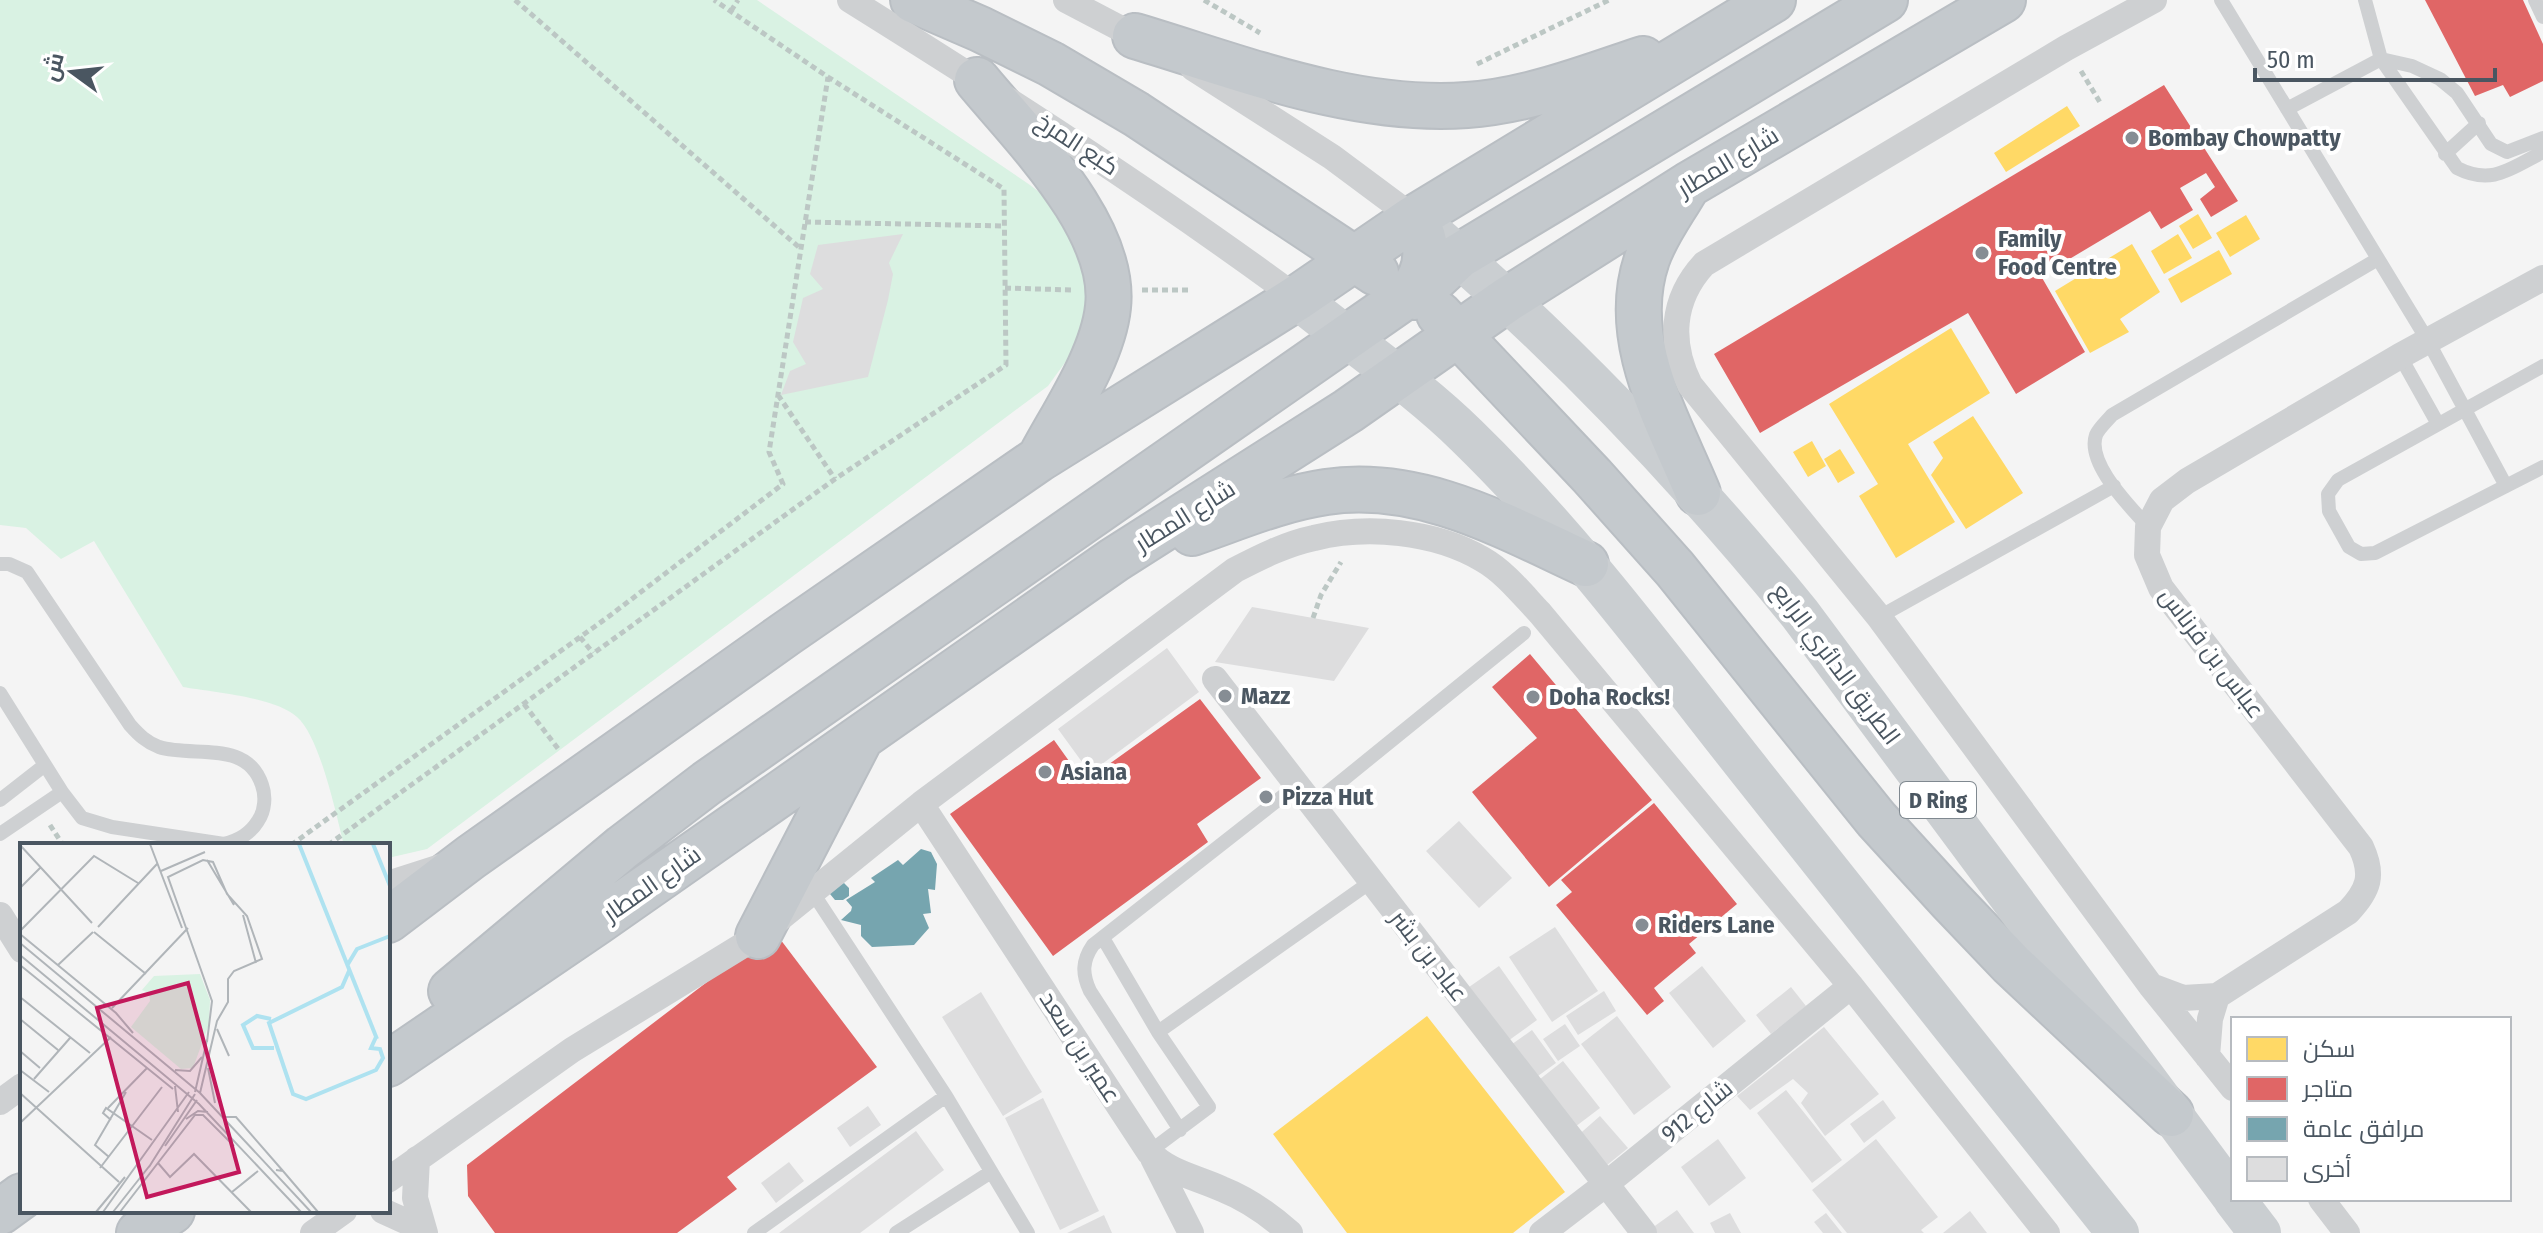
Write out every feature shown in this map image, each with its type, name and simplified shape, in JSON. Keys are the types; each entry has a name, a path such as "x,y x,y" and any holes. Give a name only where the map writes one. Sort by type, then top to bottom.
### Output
{"highway":[{"path":"913,0 1051,64 1136,114 1355,260 1413,294 1441,316 1675,569 1876,819 2011,964 2171,1114"},
{"path":"390,918 471,857 787,633 1039,459 1297,298 1414,218 1773,0"},
{"path":"390,1043 623,847 707,783 1179,451 1413,294 1459,256 1885,0"},
{"name":"شارع المطار","path":"390,1063 1114,560 1399,377 1508,299 1688,185 2003,0"},
{"path":"1135,36 1355,99 1409,106 1467,105 1531,94 1585,79 1721,32"},
{"path":"977,80 1055,174 1085,217 1107,276 1108,309 1096,350 1039,459"},
{"path":"1688,185 1648,256 1639,289 1638,321 1648,372 1698,493"},
{"path":"1399,377 1392,358 1393,339 1423,272 1426,254 1426,241 1414,218"},
{"path":"1297,298 1327,285 1347,281 1383,284 1444,305 1471,310 1508,299"},
{"path":"1114,560 1284,501 1325,492 1368,490 1426,497 1586,564"},
{"path":"758,936 861,737"},
{"path":"0,1212 20,1197"},
{"path":"139,1233 169,1213"}],"main road":[{"name":"الطريق الدائري الرابع","path":"1414,218 1508,299 1698,493 1800,614 2231,1194"},
{"path":"1297,298 1399,377 1485,454 1586,564 2118,1233"},
{"name":"الطريق الدائري الرابع","path":"2236,1201 2260,1233"}],"street":[{"name":"كبع المرخ","path":"850,0 1105,162 1297,298"},
{"path":"1066,0 1135,36 1284,125 1414,218"},
{"path":"2154,0 2066,48 1718,254 1692,277 1678,309 1676,341 1683,371 1699,397 1879,617 2151,986 2231,1086"},
{"path":"2148,527 2162,500 2187,481 2400,356 2543,278"},
{"name":"عباس بن فرناس","path":"2148,527 2147,555 2161,588 2361,847 2368,861 2369,879 2362,898 2348,912 2217,996"},
{"path":"390,1179 572,1050 758,936 921,804 1235,570 1272,551 1316,537 1378,532 1417,537 1462,549 1502,573 1531,603 1851,986 2047,1233"},
{"name":"عباد بن بشر","path":"1215,679 1644,1233"},
{"name":"عمير بن سعد","path":"921,804 1149,1152 1173,1170 1250,1203 1290,1233"},
{"path":"390,883 471,857"},
{"path":"0,915 20,947"},
{"name":"شارع 912","path":"1542,1233 1851,986"},
{"path":"2151,986 2183,998 2217,996 2210,1019 2207,1056"},
{"path":"0,1102 20,1087"},
{"path":"1149,1152 1191,1233"},
{"path":"417,1159 415,1198 424,1231"},
{"path":"2323,1201 2347,1233"},
{"path":"313,1233 341,1213"},
{"path":"387,1213 424,1231"}],"lane":[{"path":"2221,0 2428,341 2506,486"},
{"path":"2365,0 2381,59 2457,168 2473,177 2494,177 2543,152"},
{"path":"2535,0 2543,17"},
{"path":"2287,109 2381,59 2412,66 2440,79 2457,93 2491,144 2507,152 2543,138"},
{"path":"2445,154 2479,123"},
{"path":"2148,527 2095,457 2096,436 2112,415 2378,259"},
{"path":"2400,356 2438,424"},
{"path":"2543,366 2338,480 2328,494 2329,511 2349,547 2361,554 2375,553 2543,467"},
{"path":"1879,617 2114,486"},
{"path":"0,564 9,564 27,572 130,725 145,741 163,748 224,752 244,760 262,783 265,797 261,817 251,832 228,843"},
{"path":"1180,1130 1085,980 1083,968 1093,945 1524,633"},
{"path":"0,693 62,792 82,818 218,843"},
{"path":"0,800 45,765"},
{"path":"0,834 62,792"},
{"path":"1158,1032 1372,881"},
{"path":"813,893 946,1096 1028,1233"},
{"path":"1103,938 1158,1032 1209,1107 1149,1152"},
{"path":"754,1233 946,1096"},
{"path":"896,1233 991,1172"}],"path":[{"path":"515,0 801,249"},
{"path":"331,843 835,479 1006,365 1004,189 714,0"},
{"path":"731,11 738,0"},
{"path":"1204,0 1262,34"},
{"path":"1468,68 1609,0"},
{"path":"294,843 580,637 783,484 769,452 792,327 828,77"},
{"path":"805,222 1005,226"},
{"path":"778,395 835,479"},
{"path":"580,637 593,653"},
{"path":"42,828 51,825 62,843"}],"green space":[{"path":"0,0 757,0 1030,185 1076,220 1093,297 1077,346 1048,386 427,849 390,858 390,843 344,843 320,758 297,717 259,700 183,687 94,541 61,559 26,528 0,525"}],"building: سكن":[{"path":"2067,106 2080,126 2006,172 1994,153"},
{"path":"2198,214 2212,238 2193,249 2179,226"},
{"path":"2246,215 2260,239 2230,257 2216,233"},
{"path":"2178,234 2192,258 2164,274 2151,251"},
{"path":"2132,244 2160,292 2120,319 2129,332 2090,353 2055,291"},
{"path":"2219,250 2232,274 2181,303 2168,279"},
{"path":"1951,328 1990,393 1908,444 1955,522 1896,558 1859,496 1878,484 1829,404"},
{"path":"1973,416 2023,493 1966,529 1931,475 1943,458 1933,442"},
{"path":"1812,441 1826,466 1808,477 1793,452"},
{"path":"1840,449 1855,473 1838,483 1824,459"},
{"path":"1427,1016 1565,1192 1513,1233 1347,1233 1273,1134"}],"building: متاجر":[{"path":"2425,0 2523,0 2543,44 2543,81 2510,97 2503,85 2475,96"},
{"name":"Family Food Centre","path":"2164,85 2238,201 2211,217 2200,199 2215,187 2206,173 2180,188 2193,210 2161,229 2150,211 2041,276 2085,352 2016,394 1968,313 1760,433 1714,354"},
{"path":"1530,654 1652,800 1549,887 1472,792 1537,738 1492,687"},
{"path":"1200,699 1261,778 1197,824 1208,842 1053,956 950,814 1054,740 1084,782"},
{"name":"Riders Lane","path":"1654,803 1737,904 1689,944 1696,953 1654,988 1664,1001 1647,1015 1556,905 1572,892 1561,880"},
{"path":"774,931 877,1067 727,1177 737,1189 677,1233 495,1233 468,1196 467,1165"}],"building: مرافق عامة":[{"path":"921,849 931,852 937,864 935,890 928,889 931,913 923,914 929,928 914,945 872,947 861,936 861,925 841,920 852,907 846,900 875,882 871,878 898,860 903,865"},
{"path":"844,883 849,888 849,896 835,900 830,894 831,887"}],"building: أخرى":[{"path":"903,234 889,263 893,274 868,377 781,395 790,371 806,364 793,342 803,298 823,289 810,274 818,245"},
{"path":"1252,607 1369,628 1334,681 1215,662"},
{"path":"1167,648 1199,692 1090,773 1058,729"},
{"path":"1459,821 1512,878 1479,908 1426,851"},
{"path":"1555,927 1598,991 1552,1022 1509,957"},
{"path":"1499,966 1537,1020 1501,1046 1462,992"},
{"path":"1702,966 1746,1021 1713,1048 1669,993"},
{"path":"1791,987 1806,1006 1771,1034 1756,1015"},
{"path":"1604,991 1616,1011 1578,1035 1566,1016"},
{"path":"981,992 1042,1092 1003,1116 942,1017"},
{"path":"1617,1016 1671,1087 1634,1115 1581,1044"},
{"path":"1565,1024 1580,1046 1558,1061 1543,1039"},
{"path":"1824,1027 1879,1094 1825,1136 1801,1103 1808,1093 1793,1079 1750,1110 1737,1096"},
{"path":"1532,1030 1556,1063 1531,1081 1508,1047"},
{"path":"1563,1061 1600,1108 1571,1130 1535,1083"},
{"path":"1786,1090 1842,1160 1812,1183 1757,1113"},
{"path":"1043,1098 1099,1211 1060,1230 1005,1118"},
{"path":"1883,1100 1896,1118 1864,1143 1850,1124"},
{"path":"868,1106 881,1125 850,1147 837,1128"},
{"path":"1600,1116 1628,1148 1601,1170 1575,1138"},
{"path":"916,1131 944,1170 860,1233 779,1233"},
{"path":"1718,1139 1746,1178 1709,1206 1681,1167"},
{"path":"1876,1139 1938,1217 1921,1230 1924,1233 1847,1233 1812,1190"},
{"path":"789,1162 804,1181 776,1203 761,1183"},
{"path":"1677,1210 1694,1233 1656,1233 1652,1228"},
{"path":"1970,1211 1987,1233 1943,1233"},
{"path":"1730,1213 1741,1233 1715,1233 1710,1223"},
{"path":"1826,1213 1842,1233 1823,1233 1814,1222"},
{"path":"1104,1215 1112,1233 1067,1233"}],"place":[{"name":"Bombay Chowpatty","path":"2132,138"},
{"name":"Family Food Centre","path":"1982,253"},
{"name":"Mazz","path":"1225,696"},
{"name":"Doha Rocks!","path":"1533,697"},
{"name":"Asiana","path":"1045,772"},
{"name":"Pizza Hut","path":"1266,797"},
{"name":"Riders Lane","path":"1642,925"}]}
